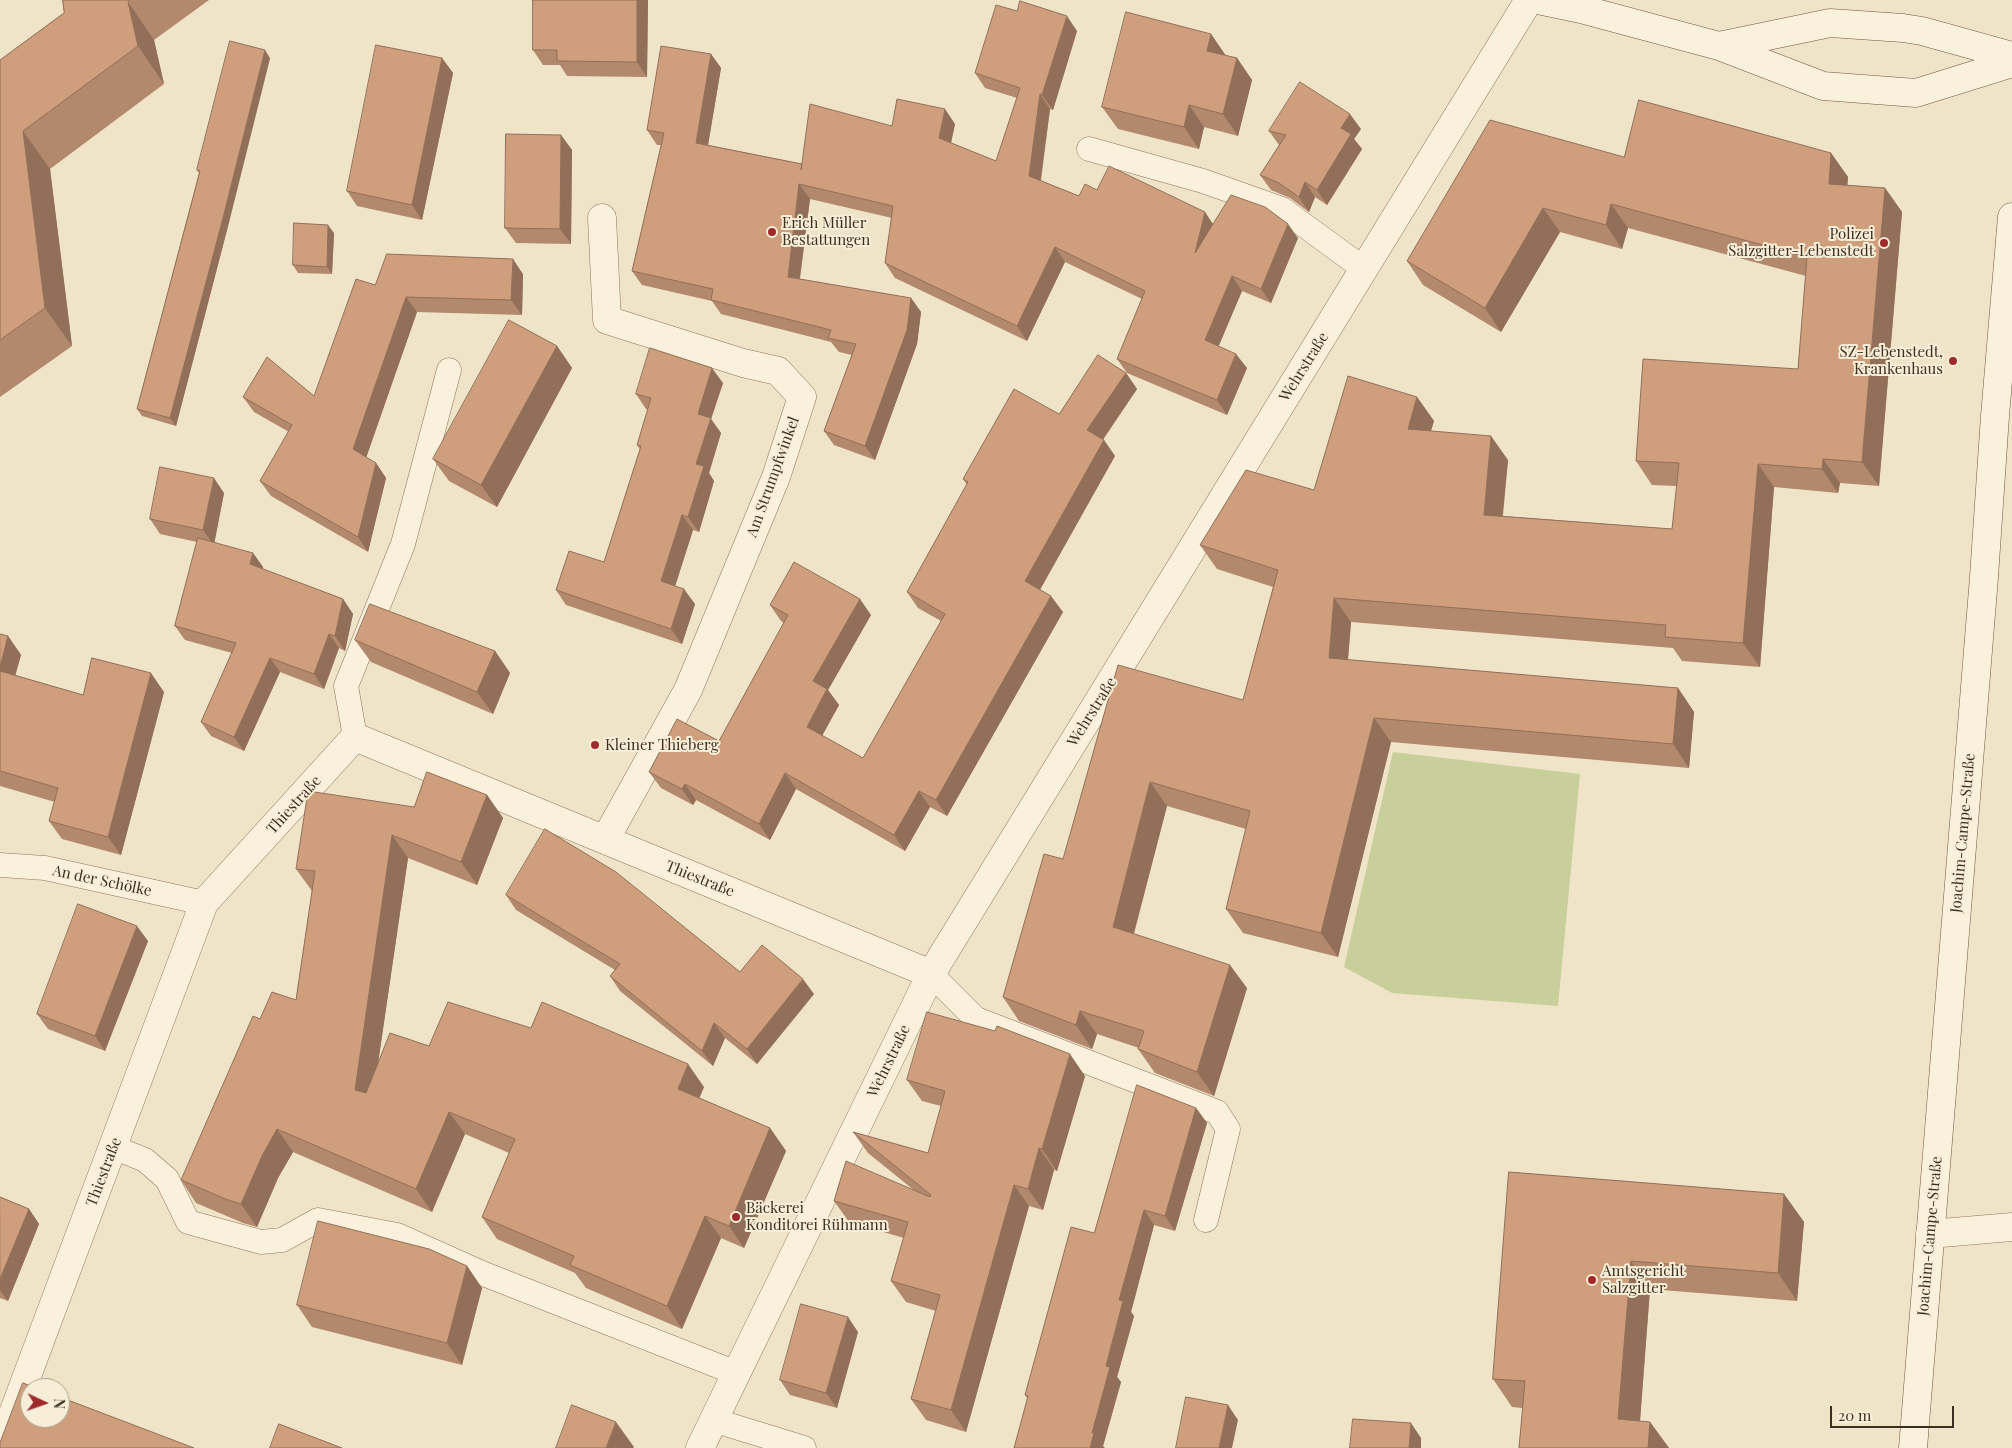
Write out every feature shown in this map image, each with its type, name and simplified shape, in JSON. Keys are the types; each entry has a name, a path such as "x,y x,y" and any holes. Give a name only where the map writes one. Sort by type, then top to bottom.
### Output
{"street":[{"name":"Wehrstraße","path":"700,1448 931,974 1530,0"},
{"path":"1538,0 1581,9 1719,46 1822,86 1916,93 2012,63"},
{"path":"1719,46 1830,23 1922,31 2012,56"},
{"name":"Joachim-Campe-Straße","path":"1913,1448 2012,217"},
{"name":"Am Strumpfwinkel","path":"602,218 607,320 743,363 778,371 802,397 776,476 688,690 605,840"},
{"name":"Thiestraße","path":"0,1448 114,1148 204,903 355,737 931,974"},
{"path":"1930,1234 2012,1227"}],"lane":[{"path":"1089,149 1203,181 1282,209 1364,269"},
{"path":"355,737 346,686 403,544 449,370"},
{"name":"An der Schölke","path":"0,865 45,868 204,903"},
{"path":"931,974 976,1019 1217,1112 1228,1128 1206,1220"},
{"path":"114,1148 145,1160 167,1179 188,1222 261,1242 282,1240 318,1220 397,1235 493,1277 736,1373"},
{"path":"713,1420 804,1448"}],"green space":[{"path":"1393,752 1580,774 1558,1006 1392,993 1344,967"}],"building":[{"path":"63,0 130,0 128,2 138,46 23,131 45,308 0,340 0,60 64,13"},
{"path":"533,0 637,0 637,62 557,61 557,50 533,50"},
{"path":"1020,1 1067,16 1042,95 1040,94 1029,176 1079,196 1085,184 1097,190 1109,166 1205,212 1195,253 1231,195 1265,207 1288,224 1261,289 1232,276 1205,340 1236,354 1217,400 1117,359 1145,291 1055,247 1017,326 885,263 893,206 799,184 788,277 911,298 907,330 865,446 824,431 856,344 828,338 831,330 711,300 713,289 632,271 664,133 647,130 661,46 711,54 696,143 802,164 810,104 892,126 897,99 945,109 939,138 996,161 1020,88 975,73 996,5 1017,11"},
{"path":"1126,12 1211,34 1207,51 1237,58 1223,114 1189,105 1184,127 1102,107"},
{"path":"230,41 265,50 170,418 137,409 200,171 197,170"},
{"path":"376,45 442,58 412,205 347,191"},
{"path":"1300,82 1350,114 1341,128 1351,134 1317,190 1305,182 1299,197 1279,183 1260,175 1286,135 1269,131"},
{"path":"1639,100 1831,153 1829,184 1885,188 1862,462 1823,459 1822,469 1758,464 1743,643 1665,637 1666,625 1334,598 1329,658 1678,688 1673,744 1374,718 1321,933 1226,909 1250,811 1150,782 1113,927 1230,965 1197,1072 1138,1049 1144,1031 1080,1011 1076,1025 1003,997 1044,854 1063,859 1118,665 1243,700 1278,570 1200,545 1246,470 1314,490 1348,376 1417,397 1408,429 1491,436 1484,515 1672,529 1679,463 1636,461 1643,359 1798,369 1807,257 1611,204 1606,225 1543,208 1485,308 1407,261 1490,120 1624,157"},
{"path":"506,134 561,135 560,229 505,228"},
{"path":"294,223 328,225 327,267 293,265"},
{"path":"387,254 513,259 511,300 406,297 353,449 376,463 358,537 260,481 292,425 243,397 267,357 314,396 356,279 375,285"},
{"path":"509,320 557,346 481,485 433,459"},
{"path":"650,348 712,368 698,414 711,418 696,464 704,466 688,517 682,515 661,581 684,589 671,629 556,590 569,551 604,562 641,446 637,445 651,398 636,394"},
{"path":"1098,355 1126,373 1087,430 1104,440 1025,581 1051,596 936,800 919,791 894,835 785,773 759,824 685,784 682,789 649,772 677,719 719,741 788,615 770,605 794,562 860,599 813,681 827,689 807,727 863,758 945,614 907,592 968,482 963,479 1014,389 1059,414"},
{"path":"160,467 214,478 203,530 150,519"},
{"path":"198,538 253,553 250,564 343,599 335,636 329,634 314,674 270,658 234,737 201,722 236,643 175,626"},
{"path":"370,604 495,651 477,692 355,640"},
{"path":"0,634 8,636 0,667"},
{"path":"92,658 151,673 108,837 49,821 58,788 0,771 0,671 83,695"},
{"path":"427,772 487,795 461,862 392,835 355,1090 366,1093 390,1033 429,1046 448,1002 531,1028 542,1002 688,1064 678,1089 770,1128 729,1226 705,1216 667,1306 570,1265 574,1256 482,1217 515,1139 449,1112 416,1189 277,1129 262,1156 241,1204 181,1180 253,1016 260,1019 272,992 296,1000 315,871 296,869 308,791 414,807"},
{"path":"545,829 616,872 740,972 762,945 803,979 747,1049 714,1023 702,1051 610,976 620,964 506,895"},
{"path":"78,904 137,926 95,1036 37,1014"},
{"path":"927,1012 995,1031 997,1026 1070,1054 1042,1149 1039,1148 1028,1189 1014,1185 951,1410 911,1399 940,1295 891,1281 908,1222 834,1201 846,1161 930,1197 931,1195 853,1132 928,1153 945,1091 907,1080"},
{"path":"1137,1085 1196,1108 1165,1216 1144,1210 1119,1300 1123,1301 1106,1366 1110,1367 1092,1433 1094,1433 1090,1448 1014,1448 1028,1396 1025,1395 1071,1227 1094,1233"},
{"path":"1509,1172 1784,1194 1778,1273 1631,1261 1618,1419 1650,1422 1648,1448 1519,1448 1525,1381 1493,1379"},
{"path":"0,1197 29,1209 0,1279"},
{"path":"318,1221 429,1249 467,1266 447,1343 297,1305"},
{"path":"801,1304 848,1317 826,1393 780,1380"},
{"path":"20,1391 20,1428 70,1428 70,1401 194,1448 0,1448 0,1443"},
{"path":"1186,1397 1228,1405 1219,1448 1176,1448"},
{"path":"572,1405 616,1422 606,1448 556,1448"},
{"path":"1353,1419 1411,1423 1409,1448 1350,1448"},
{"path":"279,1424 342,1448 270,1448"}],"place":[{"name":"Erich Müller Bestattungen","path":"772,232"},
{"name":"Polizei Salzgitter-Lebenstedt","path":"1884,243"},
{"name":"SZ-Lebenstedt, Krankenhaus","path":"1953,361"},
{"name":"Kleiner Thieberg","path":"595,745"},
{"name":"Bäckerei Konditorei Rühmann","path":"736,1217"},
{"name":"Amtsgericht Salzgitter","path":"1592,1280"}]}
